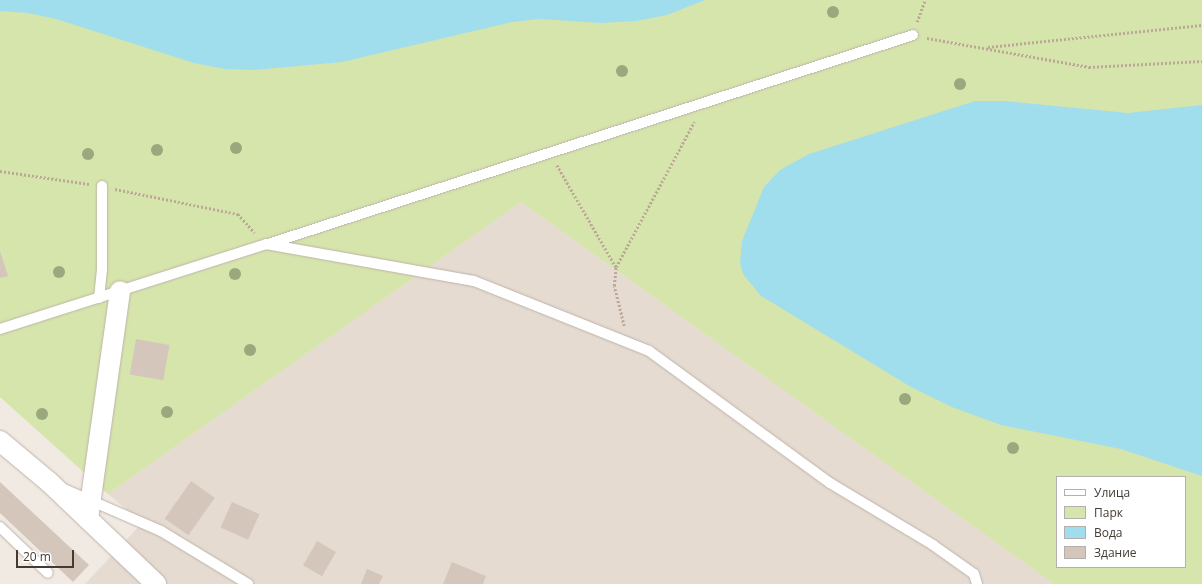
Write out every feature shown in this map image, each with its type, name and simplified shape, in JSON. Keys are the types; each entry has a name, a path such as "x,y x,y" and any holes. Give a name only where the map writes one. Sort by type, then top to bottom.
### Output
{"street":[{"path":"88,519 89,500 120,291"},
{"path":"0,441 49,482 156,584"}],"lane":[{"path":"0,329 912,35"},
{"path":"99,298 102,270 102,186"},
{"path":"266,244 474,281 649,351 830,483 933,545 974,574 977,584"},
{"path":"49,482 161,531 248,584"},
{"path":"0,527 48,573"}],"path":[{"path":"925,0 912,35 1089,67 1202,61"},
{"path":"984,48 1202,25"},
{"path":"628,342 614,286 616,267 705,102"},
{"path":"550,152 616,267"},
{"path":"0,172 102,186 238,214 266,244"}],"shaded area":[{"path":"521,202 1054,584 85,584 142,523 108,494"}],"green space":[{"path":"0,0 1202,0 1202,584 1054,584 521,202 108,494 0,397"}],"water":[{"path":"0,0 705,0 667,15 636,21 601,23 539,19 512,22 342,62 254,70 225,69 194,63 56,19 28,13 0,11"},
{"path":"975,101 1004,101 1128,113 1202,105 1202,476 1121,449 1001,425 952,407 911,387 761,296 743,274 740,263 742,241 764,187 780,170 809,154"}],"building":[{"path":"0,251 8,276 0,278"},
{"path":"136,339 169,345 163,380 130,374"},
{"path":"191,481 215,498 188,535 165,519"},
{"path":"0,482 89,565 73,582 0,513"},
{"path":"232,502 259,514 248,540 221,528"},
{"path":"317,541 336,552 322,576 303,565"},
{"path":"452,562 486,576 483,584 443,584"},
{"path":"367,569 383,576 379,584 361,584"}]}
